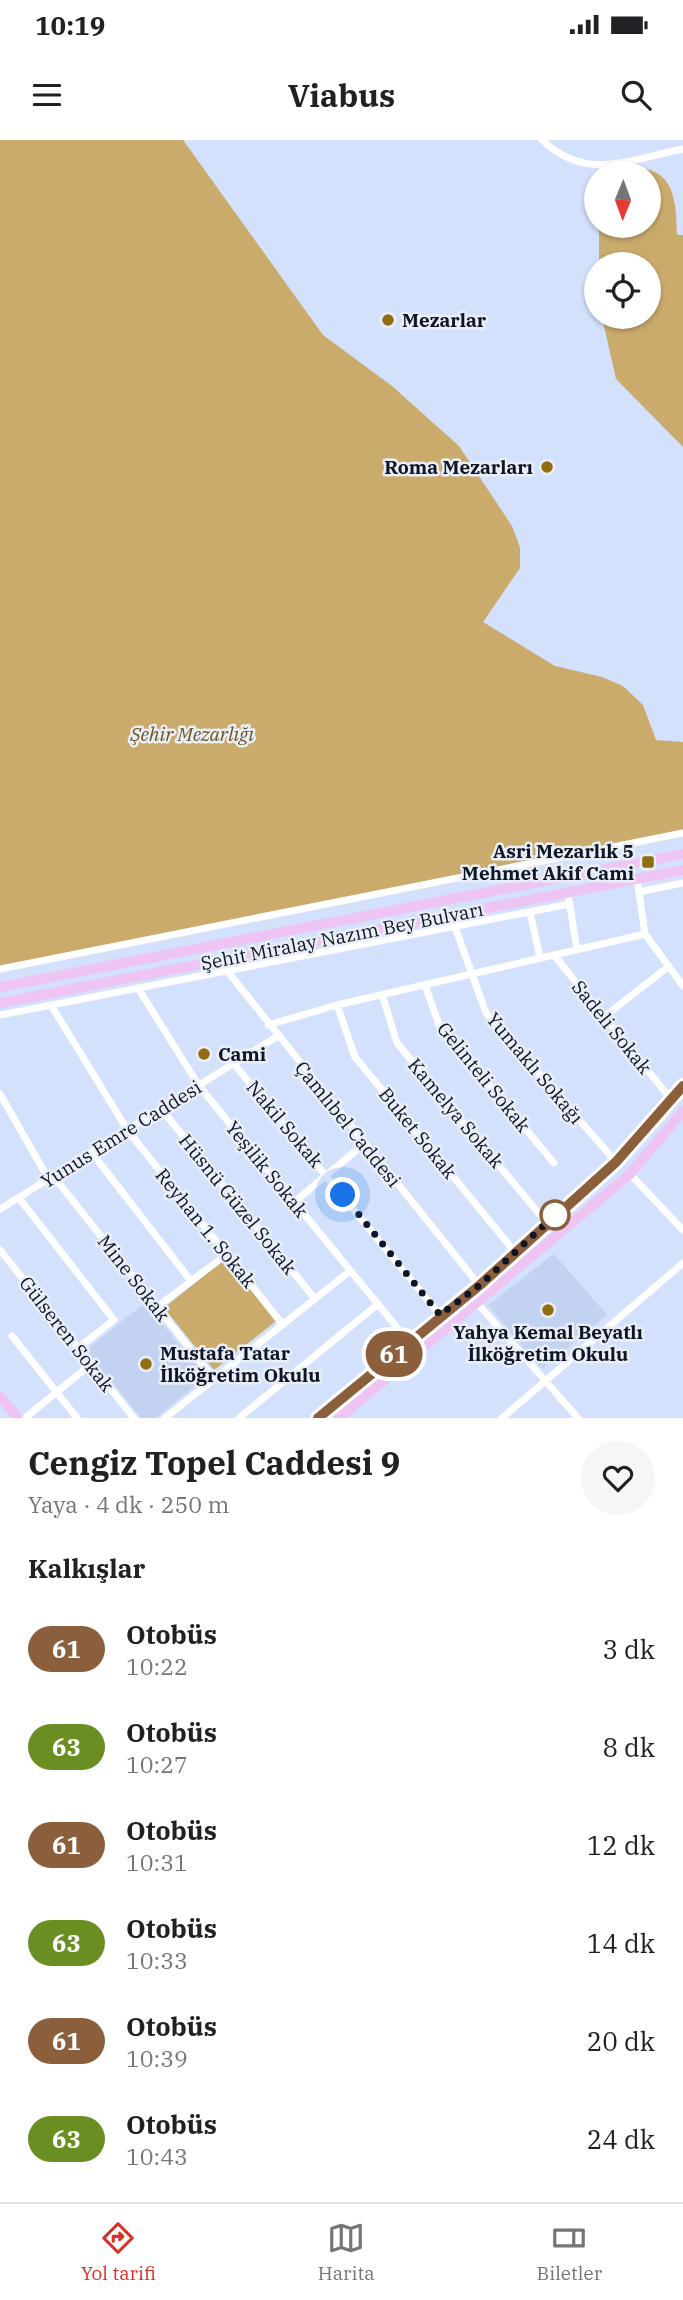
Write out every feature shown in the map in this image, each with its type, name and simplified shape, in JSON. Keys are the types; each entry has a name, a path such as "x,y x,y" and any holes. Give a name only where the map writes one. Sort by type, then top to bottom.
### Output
{"main road":[{"name":"Şehit Miralay Nazım Bey Bulvarı","path":"0,987 683,854"},
{"name":"Şehit Miralay Nazım Bey Bulvarı","path":"0,1003 223,965 569,898 637,879 683,870"},
{"path":"318,1418 440,1315 480,1285 546,1222 616,1162 683,1086"},
{"path":"339,1418 630,1174 683,1111"},
{"path":"0,1396 18,1418"}],"street":[{"path":"542,140 571,160 594,166 624,164 683,149"},
{"path":"0,969 683,833"},
{"path":"637,879 645,934 683,986"},
{"path":"639,892 683,883"},
{"path":"0,1014 138,988 223,965 530,912 569,898 577,950"},
{"path":"530,912 540,958"},
{"name":"Yumaklı Sokağı","path":"455,927 486,1013 616,1162"},
{"path":"268,1025 337,1005 645,934"},
{"name":"Sadeli Sokak","path":"554,955 671,1099"},
{"name":"Çamlıbel Caddesi","path":"223,965 268,1025 480,1285"},
{"path":"604,1017 668,966"},
{"name":"Gelinteli Sokak","path":"425,985 439,1025 554,1163"},
{"name":"Yeşilik Sokak","path":"138,988 199,1086 409,1342"},
{"name":"Kamelya Sokak","path":"382,995 397,1043 546,1222"},
{"name":"Reyhan 1. Sokak","path":"51,1005 128,1131 283,1325"},
{"name":"Buket Sokak","path":"337,1005 355,1056 515,1252"},
{"name":"Yunus Emre Caddesi","path":"0,1209 278,1036"},
{"name":"Nakil Sokak","path":"234,1064 440,1315"},
{"name":"Mine Sokak","path":"0,1094 52,1178 214,1379"},
{"name":"Hüsnü Güzel Sokak","path":"162,1110 315,1299"},
{"path":"294,1202 364,1144"},
{"path":"92,1153 191,1282"},
{"path":"630,1174 683,1230"},
{"path":"19,1198 114,1320 78,1348"},
{"path":"672,1219 683,1217"},
{"name":"Gülseren Sokak","path":"0,1250 134,1418"},
{"path":"157,1307 227,1254"},
{"path":"502,1418 513,1415 545,1381 683,1263"},
{"path":"165,1418 350,1271"},
{"path":"477,1303 578,1418"},
{"path":"239,1418 378,1304"},
{"path":"12,1336 77,1418"},
{"path":"25,1418 91,1364"}],"shaded area":[{"name":"Yahya Kemal Beyatlı İlköğretim Okulu","path":"554,1254 607,1315 542,1369 488,1305"},
{"name":"Mustafa Tatar İlköğretim Okulu","path":"145,1303 206,1377 156,1418 141,1418 86,1350"}],"green space":[{"name":"Şehir Mezarlığı","path":"0,140 183,140 323,335 392,386 459,446 512,526 520,547 520,568 483,622 555,666 602,677 623,686 643,705 656,740 683,742 683,831 0,968"},
{"path":"662,177 664,178 673,195 677,235 683,235 683,447 616,379 605,329 661,329 661,252 599,252 599,238 662,238"},
{"path":"226,1258 276,1321 214,1370 164,1308"}],"bus line":[{"name":"61","path":"318,1418 440,1315 480,1285 546,1222 616,1162 683,1086"}],"place":[{"name":"Mezarlar","path":"388,320"},
{"name":"Roma Mezarları","path":"547,467"},
{"name":"Asri Mezarlık 5 Mehmet Akif Cami","path":"648,862"},
{"name":"Cami","path":"204,1054"},
{"name":"Yahya Kemal Beyatlı İlköğretim Okulu","path":"548,1310"},
{"name":"Mustafa Tatar İlköğretim Okulu","path":"146,1364"}],"route":[{"path":"343,1195 440,1315 480,1285 555,1215"}]}
